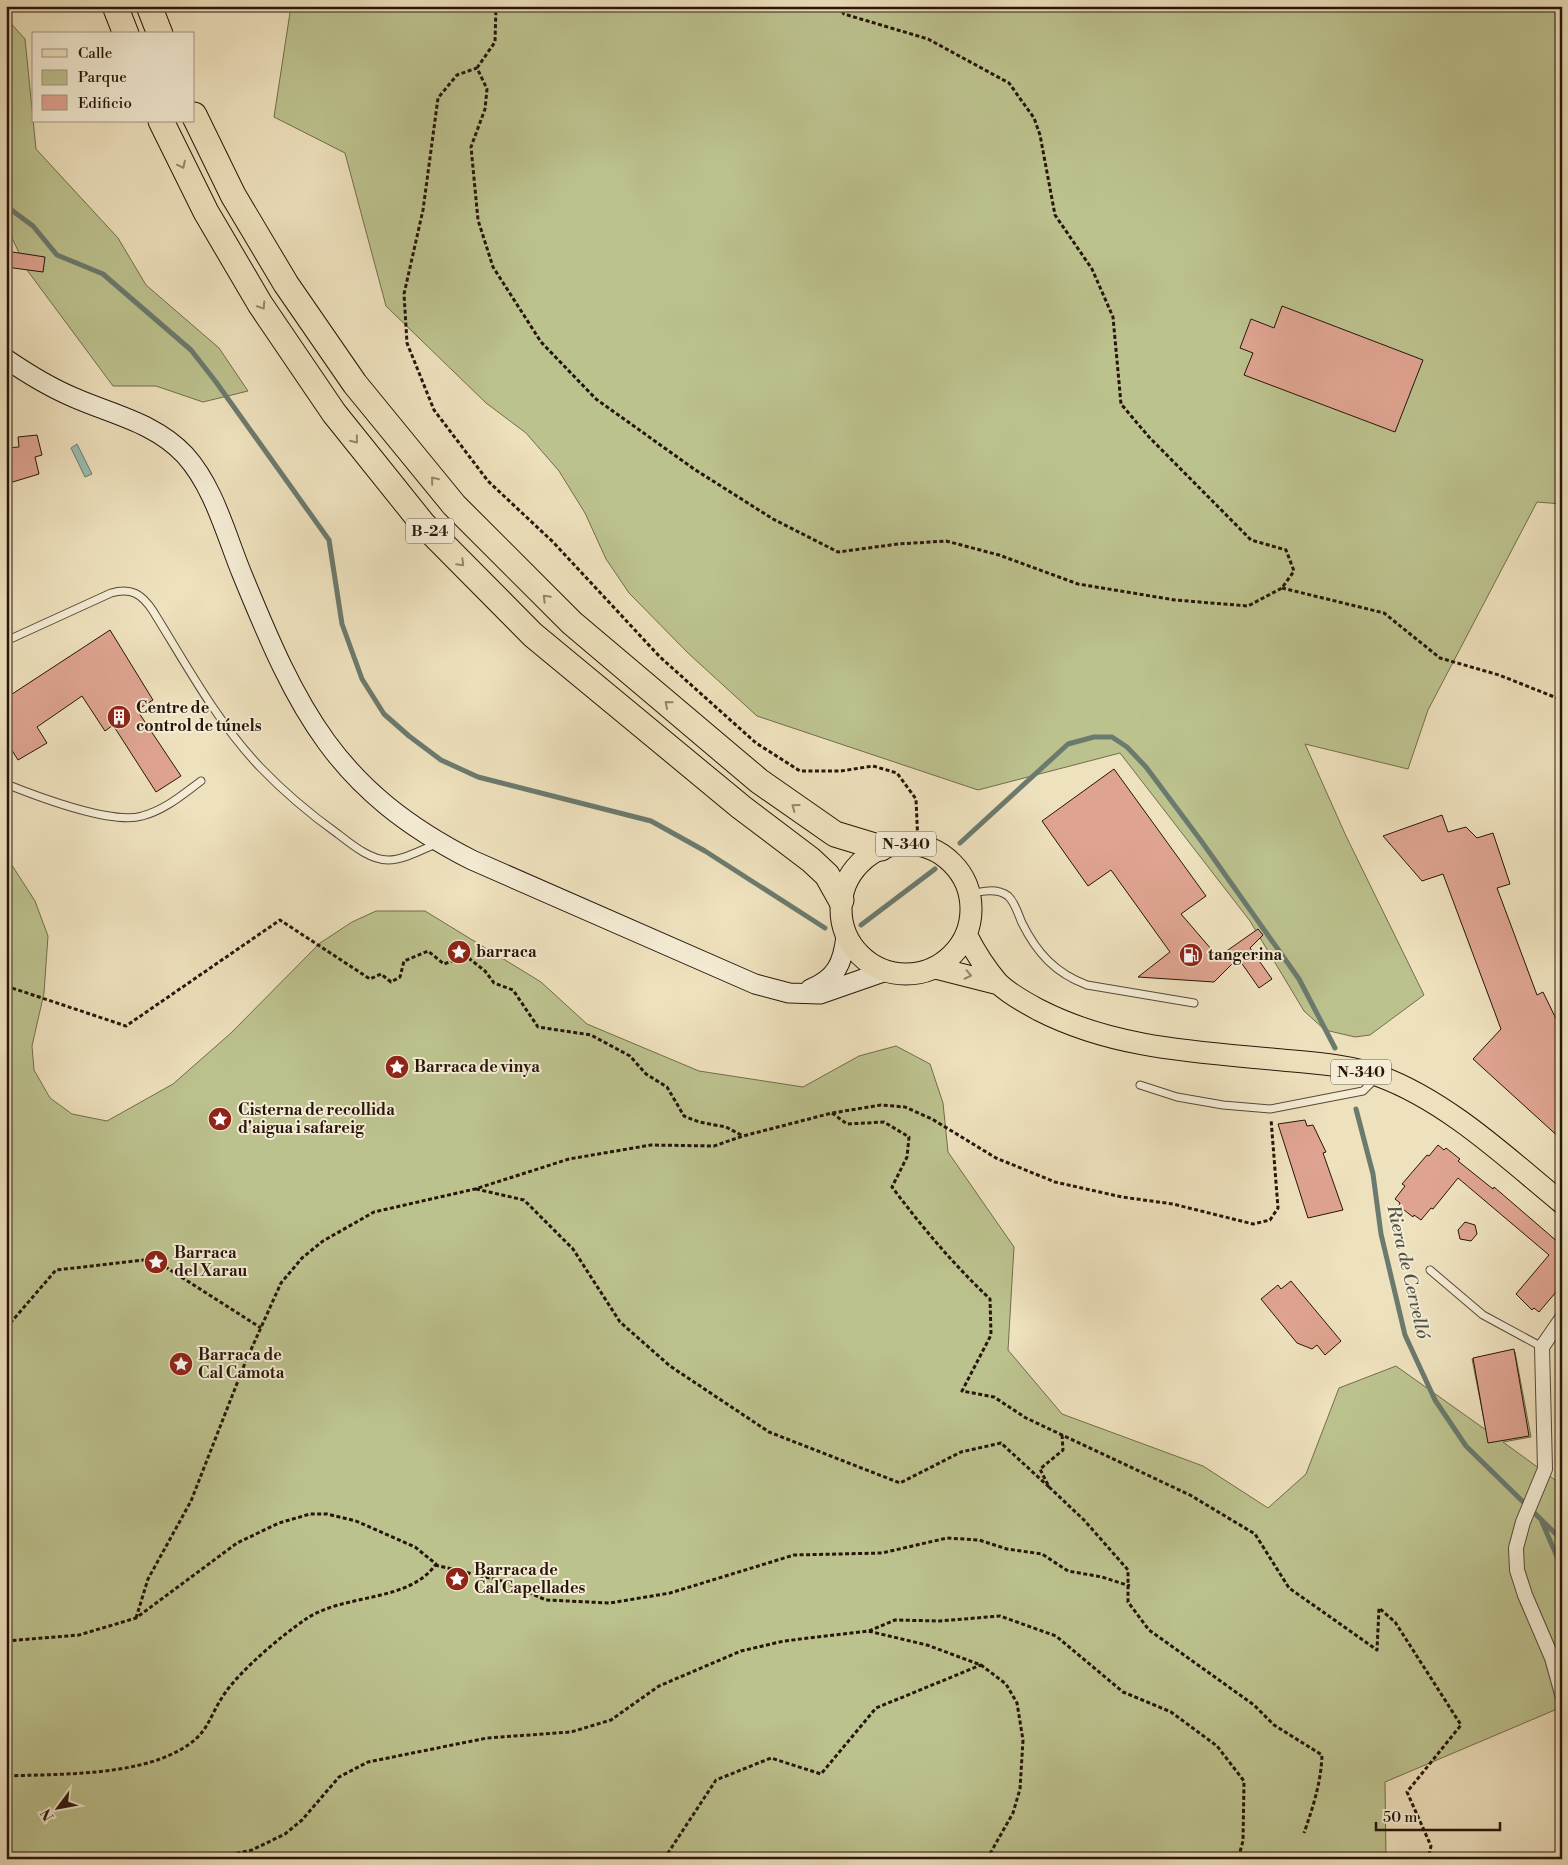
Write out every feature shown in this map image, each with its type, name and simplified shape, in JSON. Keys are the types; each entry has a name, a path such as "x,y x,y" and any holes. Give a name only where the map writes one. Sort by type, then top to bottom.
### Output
{"highway":[{"path":"115,6 125,32"},
{"path":"149,6 159,32"},
{"name":"B-24","path":"195,117 233,195 286,284 355,384 454,505 572,623 759,781 835,834 881,848"},
{"name":"B-24","path":"161,122 206,212 260,304 334,413 423,524 533,635 741,807 811,860 827,875 841,900"}],"main road":[{"name":"N-340","path":"899,844 918,844 936,851 952,862 963,876 970,894 972,915 966,936 959,949 949,960 936,968 920,973 902,975 886,971 862,957 846,936 841,916 841,900 846,884 854,869 866,857 881,848 899,844"},
{"name":"N-340","path":"966,936 999,984"},
{"name":"N-340","path":"936,968 999,984 1028,1004 1060,1021 1120,1040 1153,1047 1325,1064 1378,1076 1438,1105 1562,1203"}],"street":[{"name":"N-340","path":"6,359 56,389 150,428 185,455 212,498 275,654 311,721 340,761 364,787 387,807 438,843 510,878 732,975 775,990 820,994 886,971"},
{"name":"N-340","path":"802,992 820,985 837,971 842,962 846,936"},
{"path":"1562,1318 1542,1347 1545,1469 1524,1518 1516,1548 1517,1570 1525,1595 1552,1658 1562,1694"}],"lane":[{"path":"6,641 111,593 122,590 139,594 153,611 239,743 259,767 309,814 353,846 378,859 388,860 405,856 438,843"},
{"path":"6,784 29,793 114,818 140,817 159,810 200,781"},
{"path":"970,894 996,891 1007,896 1014,904 1036,948 1047,962 1071,979 1087,985 1194,1003"},
{"path":"1140,1085 1177,1097 1223,1105 1270,1109 1363,1092 1378,1076"},
{"path":"1430,1270 1483,1315 1542,1347"}],"path":[{"path":"496,6 495,42 477,68 457,75 438,98 423,210 404,294 407,343 434,410 488,481 553,542 660,657 756,743 800,771 841,771 872,766 897,772 916,799 918,844"},
{"path":"477,68 487,89 486,109 471,147 478,220 493,267 541,342 596,399 694,470 773,519 838,552 898,544 946,541 999,555 1078,584 1175,600 1248,606 1282,588 1294,571 1286,550 1250,540 1156,444 1121,404 1113,316 1092,269 1055,215 1040,136 1034,118 1009,83 928,39 844,14 838,6"},
{"path":"1537,6 1562,11"},
{"path":"1282,588 1384,613 1440,658 1499,675 1562,700"},
{"path":"6,986 126,1026 280,920 370,979 381,974 391,982 400,977 404,961 428,951 444,964 466,956 485,971 494,983 513,990 538,1027 591,1035 630,1056 646,1074 667,1087 684,1116 699,1122 726,1127 743,1136"},
{"path":"136,1618 148,1579 191,1500 245,1363 281,1283 302,1258 323,1241 374,1212 475,1189 569,1159 651,1145 714,1146 743,1136 832,1113 881,1105 905,1107 932,1119 996,1158 1055,1182 1122,1197 1173,1204 1253,1224 1270,1220 1278,1208 1270,1109"},
{"path":"832,1113 847,1124 884,1122 910,1137 907,1157 892,1187 942,1250 990,1299 991,1335 962,1391 994,1398 1026,1418 1190,1495 1255,1534 1289,1588 1378,1650 1379,1608 1395,1622 1461,1725 1407,1792 1431,1846 1428,1859"},
{"path":"475,1189 524,1200 574,1249 620,1322 670,1366 769,1432 900,1483 961,1452 1001,1444 1084,1520 1128,1570 1130,1586 1128,1602 1149,1630 1254,1705 1274,1725 1322,1755 1322,1774 1304,1833"},
{"path":"6,1328 56,1270 153,1259 261,1328"},
{"path":"1049,1487 1040,1469 1063,1450 1062,1435"},
{"path":"6,1641 79,1635 136,1618 237,1543 279,1522 310,1514 327,1514 356,1521 415,1547 435,1565 502,1581 546,1600 610,1603 670,1593 794,1555 882,1553 947,1538 979,1540 1007,1548 1042,1554 1068,1571 1102,1577 1130,1586"},
{"path":"6,1776 102,1772 135,1766 178,1752 203,1734 225,1693 253,1662 306,1619 323,1610 416,1584 435,1565"},
{"path":"211,1859 252,1850 285,1834 302,1820 339,1777 368,1762 487,1738 571,1732 610,1720 659,1686 741,1651 784,1641 868,1631 895,1620 940,1621 1000,1616 1056,1636 1123,1692 1171,1712 1217,1746 1244,1781 1243,1841 1238,1859"},
{"path":"868,1631 927,1645 982,1665 1006,1684 1017,1704 1023,1740 1020,1789 1013,1813 987,1859"},
{"path":"664,1859 716,1780 771,1758 821,1774 876,1708 982,1665"}],"green space":[{"path":"291,6 1562,6 1562,504 1537,502 1428,710 1408,769 1305,744 1346,836 1424,995 1370,1035 1355,1037 1325,1030 1304,1011 1250,921 1120,753 978,790 757,716 689,654 629,593 606,559 585,513 559,471 526,433 486,403 386,306 345,153 274,117"},
{"path":"6,18 25,39 36,149 118,238 146,285 219,348 248,391 203,402 156,386 113,386 27,270 6,225"},
{"path":"6,856 35,901 48,936 44,993 32,1046 34,1070 50,1098 72,1114 107,1121 173,1084 231,1033 320,943 352,922 376,911 425,911 541,982 587,1024 699,1071 803,1087 859,1056 896,1046 930,1064 943,1103 948,1152 1014,1247 1008,1350 1062,1414 1203,1466 1268,1508 1306,1474 1339,1388 1396,1366 1486,1430 1472,1359 1515,1352 1531,1437 1503,1442 1562,1485 1562,1707 1385,1782 1386,1859 6,1859"}],"shaded area":[{"path":"77,444 92,474 85,477 71,448"}],"building":[{"path":"6,251 45,257 43,272 6,267"},
{"path":"1282,306 1423,360 1395,432 1244,375 1253,353 1240,348 1251,319 1274,328"},
{"path":"37,435 42,455 35,457 39,474 6,484 6,448 19,447 18,437"},
{"name":"Centre de control de túnels","path":"110,630 153,700 137,710 181,776 156,792 113,725 105,731 82,696 37,727 47,743 18,760 6,741 6,698"},
{"path":"1114,769 1206,896 1181,914 1218,957 1258,929 1263,935 1250,948 1272,979 1259,988 1238,958 1214,982 1138,977 1170,952 1111,870 1088,886 1042,821"},
{"path":"1442,815 1448,832 1466,827 1477,838 1493,833 1510,884 1497,888 1537,995 1543,992 1562,1031 1562,1140 1473,1059 1501,1029 1443,874 1422,881 1383,836"},
{"path":"1305,1120 1307,1126 1313,1125 1326,1152 1323,1153 1343,1210 1308,1218 1278,1124"},
{"path":"1438,1145 1444,1150 1446,1148 1460,1159 1458,1161 1493,1189 1494,1187 1559,1243 1562,1240 1562,1285 1539,1312 1534,1308 1532,1310 1516,1294 1549,1255 1458,1178 1433,1209 1431,1208 1421,1220 1414,1215 1413,1217 1399,1206 1400,1203 1395,1199 1405,1186 1402,1184"},
{"path":"1465,1222 1475,1225 1477,1234 1471,1241 1460,1239 1458,1230"},
{"path":"1291,1281 1341,1341 1325,1355 1317,1345 1312,1349 1297,1343 1261,1299 1278,1285 1281,1289"},
{"path":"1514,1349 1529,1436 1488,1443 1473,1358"}],"waterway":[{"path":"6,206 33,226 57,255 103,274 191,350 216,382 329,540 342,624 362,679 384,714 441,760 478,777 651,821 705,851 825,928"},
{"path":"960,843 1068,744 1094,737 1112,737 1127,747 1146,767 1202,842 1299,979 1335,1048"},
{"path":"861,925 935,869"},
{"name":"Riera de Cervelló","path":"1356,1109 1373,1174 1381,1234 1405,1335 1435,1400 1466,1446 1562,1540"},
{"name":"Riera de Cervelló","path":"1542,1522 1562,1568"}],"place":[{"name":"Centre de control de túnels","path":"119,717"},
{"name":"barraca","path":"459,952"},
{"name":"tangerina","path":"1191,955"},
{"name":"Barraca de vinya","path":"397,1067"},
{"name":"Cisterna de recollida d'aigua i safareig","path":"220,1119"},
{"name":"Barraca del Xarau","path":"156,1262"},
{"name":"Barraca de Cal Camota","path":"181,1364"},
{"name":"Barraca de Cal Capellades","path":"457,1579"}]}
